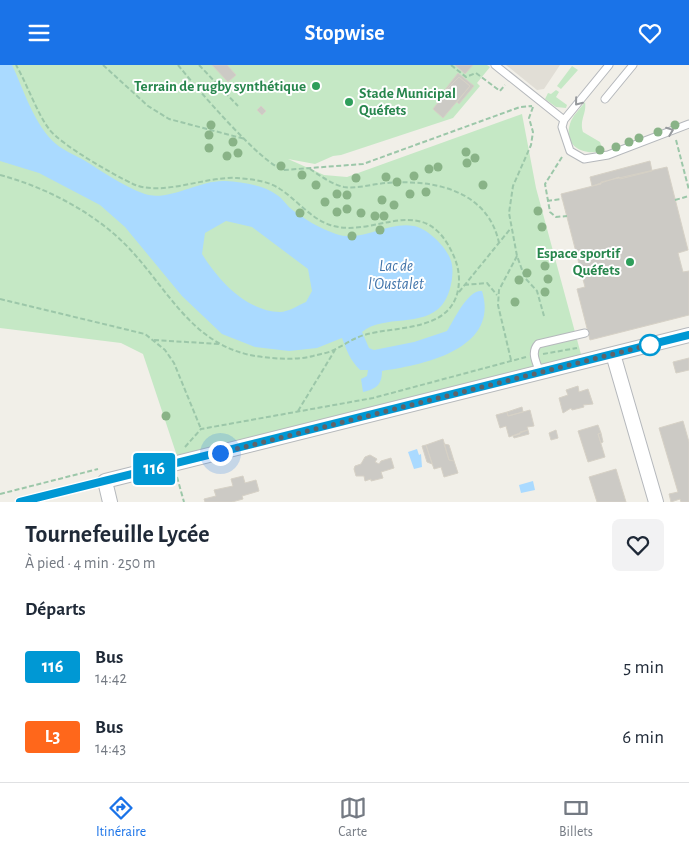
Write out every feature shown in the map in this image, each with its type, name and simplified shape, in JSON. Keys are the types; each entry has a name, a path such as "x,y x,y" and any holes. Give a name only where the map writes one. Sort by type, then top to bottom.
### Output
{"street":[{"path":"110,502 105,481 689,335"},
{"path":"613,354 656,502"}],"lane":[{"path":"495,65 564,120"},
{"path":"609,65 564,120 562,127 570,151 584,159 608,155 689,124"},
{"path":"605,99 633,65"},
{"path":"540,373 534,355 534,349 538,345 585,333"},
{"path":"20,502 105,481"}],"path":[{"path":"16,65 49,129 60,140 134,184 149,189 235,178 273,185 313,215 330,225 357,228 402,219 428,223 443,237 456,261 459,276 458,291"},
{"path":"103,65 148,106 169,119 245,139"},
{"path":"178,65 245,139 279,169 309,169 363,164 520,107 534,106 529,118 533,132 531,145 513,186 508,204 516,256 525,278 537,291 544,316"},
{"path":"199,65 238,106"},
{"path":"451,65 466,77 476,73 500,91 511,78"},
{"path":"674,130 689,190"},
{"path":"564,155 557,161 545,184 550,213 556,217 567,216"},
{"path":"309,169 342,187 412,182 461,192 479,206 496,228 499,243"},
{"path":"0,175 29,183 62,199 115,234 200,331 222,345 244,355 304,359 335,349"},
{"path":"675,200 689,196"},
{"path":"547,201 562,199"},
{"path":"298,411 335,349 342,343 364,335 399,331 424,325 440,317 458,291 511,228"},
{"path":"511,361 498,305 498,297 516,256"},
{"path":"464,285 486,283 498,297"},
{"path":"0,299 130,329 154,340 222,345"},
{"path":"154,340 174,363 202,429 373,398 534,355 579,348"},
{"path":"174,465 184,502"}],"shaded area":[{"path":"506,65 560,65 544,89 537,90"}],"green space":[{"path":"0,65 487,65 490,67 477,83 480,86 453,118 333,156 315,164 288,159 324,175 347,177 522,114 536,188 582,358 178,459 143,354 121,343 0,328"},
{"path":"572,66 578,70 561,89 557,86"},
{"path":"556,90 559,92 556,97 567,105 566,108 556,107 545,99 548,93 551,94"},
{"path":"585,102 582,124 583,132 600,142 603,151 582,151 572,144 570,139 571,121"}],"water":[{"name":"Lac de l'Oustalet","path":"0,65 12,65 30,107 48,136 65,150 137,191 154,196 174,193 216,181 246,183 272,192 279,196 300,216 336,234 355,236 404,225 414,226 426,231 443,247 452,265 451,286 447,297 434,312 425,316 381,323 362,332 369,348 374,350 414,342 447,331 467,300 477,292 482,291 485,311 480,327 469,340 454,351 418,364 382,371 381,380 377,386 363,392 361,379 367,376 368,370 360,370 349,355 342,338 317,348 289,351 255,347 222,334 182,296 125,227 100,205 39,173 0,161","holes":["226,221 252,227 308,269 312,291 306,302 283,312 256,306 235,293 225,284 202,254 205,233"]},
{"path":"417,449 419,455 421,454 422,467 414,469 408,452"},
{"path":"533,481 535,490 521,493 519,485"}],"building":[{"path":"212,65 227,65 236,75 228,82"},
{"path":"455,65 473,65 465,74"},
{"path":"458,73 474,86 459,104 457,102 470,86 459,77 441,95 438,101 437,100"},
{"path":"459,77 470,86 443,118 433,109 443,96 441,95"},
{"path":"261,106 266,111 262,115 257,110"},
{"path":"650,161 652,171 620,179 619,177 592,186 590,177"},
{"name":"Espace sportif Quéfets","path":"667,167 688,250 678,253 683,272 689,271 689,315 590,340 577,289 585,287 561,194 601,184 601,182"},
{"path":"689,358 689,370 676,373 673,362"},
{"path":"578,386 579,392 588,389 593,404 583,405 584,407 572,410 571,408 563,413 559,398 568,395 566,390"},
{"path":"522,407 523,412 508,416 507,412"},
{"path":"530,410 534,426 527,427 528,430 509,437 506,426 500,428 496,415 507,412 508,416"},
{"path":"683,421 689,442 689,502 681,502 680,499 671,502 669,494 678,492 659,428"},
{"path":"598,425 601,433 598,434 605,457 588,462 578,431"},
{"path":"528,430 529,434 514,438 513,436 520,434 520,432"},
{"path":"556,430 558,438 551,440 549,433"},
{"path":"601,433 603,442 601,443 598,434"},
{"path":"443,439 449,460 454,461 458,473 444,477 441,467 434,469 426,445"},
{"path":"444,444 449,445 454,461 449,460"},
{"path":"426,445 432,464 427,462 422,446"},
{"path":"370,455 377,459 375,462 379,464 381,461 391,458 394,468 381,472 383,478 365,481 364,476 356,476 354,469 355,466 361,464 365,457"},
{"path":"616,469 626,502 597,502 589,477"},
{"path":"243,476 245,483 256,480 259,491 242,496 243,499 232,502 205,502 204,499 216,496 214,490 233,486 231,479"}],"bus line":[{"name":"116","path":"20,502 689,335"}],"place":[{"name":"Terrain de rugby synthétique","path":"316,86"},
{"name":"Stade Municipal Quéfets","path":"349,102"},
{"name":"Espace sportif Quéfets","path":"630,262"}],"route":[{"path":"220,453 653,344 650,345"}]}
